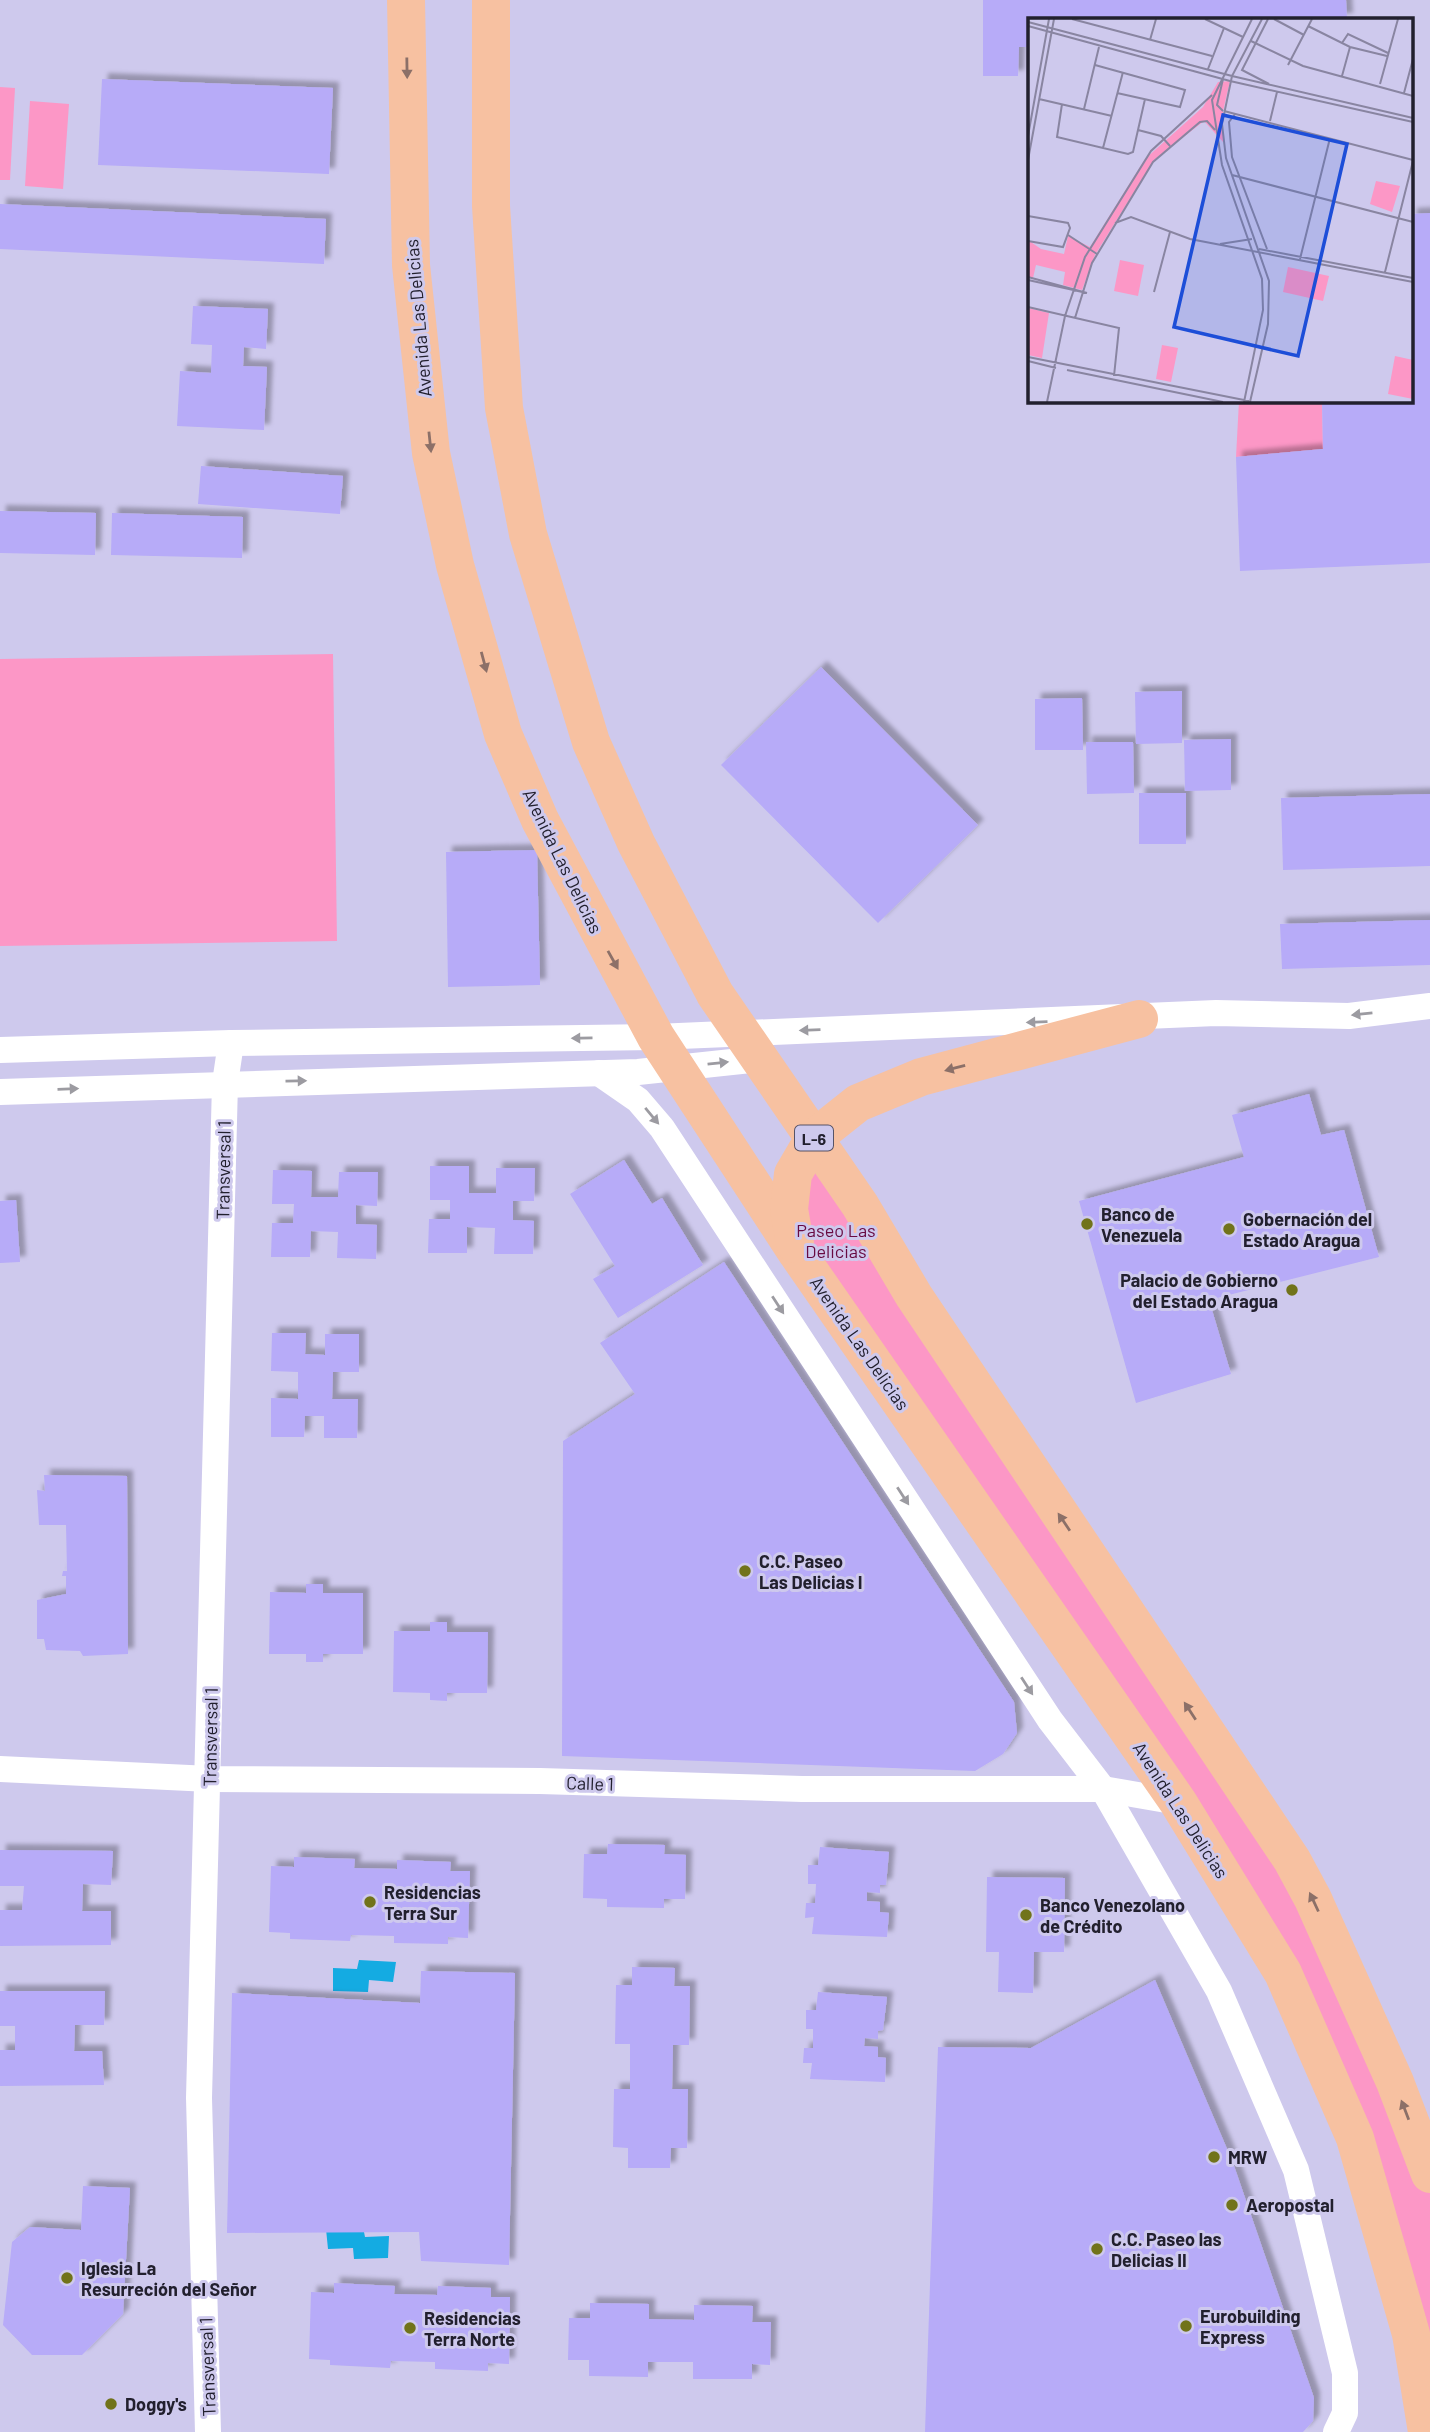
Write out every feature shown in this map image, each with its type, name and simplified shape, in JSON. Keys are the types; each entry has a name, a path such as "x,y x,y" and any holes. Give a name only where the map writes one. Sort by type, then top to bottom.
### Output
{"main road":[{"name":"Avenida Las Delicias","path":"405,0 411,265 431,453 455,565 503,734 530,796 605,946 656,1037 797,1252 1178,1802 1283,1973 1355,2138 1411,2334 1427,2432"},
{"name":"L-6","path":"491,0 491,206 504,408 528,534 592,742 636,843 715,994 860,1205 929,1319 1292,1860 1313,1899 1395,2082 1430,2173"},
{"name":"L-6","path":"797,1252 789,1209 793,1174 814,1138 858,1102 921,1077 1139,1019"}],"street":[{"path":"0,1050 231,1043 656,1037 751,1046 1216,1013 1349,1016 1430,1006"},
{"name":"Transversal 1","path":"208,2432 199,2098 210,1779 225,1083 231,1043"},
{"path":"0,1092 599,1073 678,1067 751,1046"},
{"path":"599,1073 638,1100 662,1128 1050,1720 1103,1789 1219,1992 1296,2170 1345,2373 1345,2413 1336,2432"},
{"name":"Calle 1","path":"0,1769 210,1779 540,1781 802,1789 1103,1789 1178,1802"}],"green space":[{"path":"0,87 15,88 10,180 0,180"},
{"path":"30,101 69,104 63,189 25,186"},
{"path":"1239,402 1322,402 1323,449 1236,457"},
{"path":"333,654 337,941 0,946 0,659"},
{"name":"Paseo Las Delicias","path":"814,1138 1224,1763 1430,2172 1430,2432 1411,2334 1283,1973 797,1253"}],"water":[{"path":"359,1960 396,1962 393,1982 369,1980 368,1992 333,1991 333,1968 357,1969"},
{"path":"363,2227 365,2237 389,2236 388,2258 354,2259 353,2248 328,2249 326,2229"}],"building":[{"path":"983,0 1346,0 1347,18 1028,18 1028,47 1019,47 1018,76 983,76"},
{"path":"102,79 333,88 329,174 98,165"},
{"path":"0,204 326,219 324,264 0,249"},
{"path":"1430,213 1430,563 1240,571 1236,457 1323,449 1322,402 1412,402 1412,214"},
{"path":"193,306 268,309 266,349 244,347 243,366 267,367 264,430 177,426 180,371 211,373 212,345 191,344"},
{"path":"201,466 343,476 340,514 198,504"},
{"path":"0,511 96,513 95,555 0,553"},
{"path":"112,513 243,517 242,558 111,555"},
{"path":"821,667 978,825 878,923 721,765"},
{"path":"1182,691 1182,743 1136,744 1135,692"},
{"path":"1082,698 1083,750 1035,750 1035,699"},
{"path":"1231,739 1231,790 1185,791 1184,740"},
{"path":"1086,742 1133,742 1134,793 1087,794"},
{"path":"1139,793 1186,793 1186,844 1139,844"},
{"path":"1430,794 1430,866 1283,870 1281,798"},
{"path":"537,850 540,985 448,987 446,852"},
{"path":"1430,920 1430,965 1282,969 1280,924"},
{"name":"Gobernación del Estado Aragua","path":"1309,1094 1321,1135 1344,1130 1379,1257 1209,1300 1231,1374 1136,1403 1079,1201 1244,1157 1232,1115"},
{"path":"624,1160 652,1204 662,1198 703,1265 618,1318 593,1279 615,1266 570,1194"},
{"path":"430,1166 469,1166 469,1193 496,1193 496,1168 535,1168 534,1201 513,1201 513,1220 534,1221 533,1254 494,1254 495,1228 467,1227 467,1253 428,1253 429,1219 450,1219 450,1200 430,1200"},
{"path":"273,1170 312,1171 311,1197 338,1197 339,1172 378,1172 377,1206 356,1205 356,1224 377,1225 376,1259 337,1258 338,1232 311,1231 310,1257 271,1257 272,1223 293,1223 294,1204 272,1204"},
{"path":"16,1200 20,1262 0,1263 0,1201"},
{"name":"C.C. Paseo Las Delicias I","path":"724,1262 1014,1702 1017,1733 1003,1754 975,1771 562,1756 563,1441 635,1394 600,1343"},
{"path":"272,1333 306,1333 305,1354 325,1355 325,1334 359,1334 359,1372 333,1372 332,1399 358,1399 357,1438 324,1438 324,1416 305,1416 304,1437 271,1437 271,1398 298,1399 298,1372 271,1371"},
{"path":"44,1475 127,1476 128,1654 83,1656 80,1651 46,1650 44,1639 37,1639 37,1600 66,1594 66,1576 62,1576 63,1571 67,1571 66,1525 39,1525 37,1490 45,1491"},
{"path":"306,1584 323,1584 323,1593 363,1593 363,1654 323,1654 323,1662 306,1662 306,1654 269,1654 270,1592 306,1593"},
{"path":"430,1622 447,1622 447,1632 488,1632 487,1693 447,1693 447,1701 430,1700 430,1693 393,1692 394,1631 430,1631"},
{"path":"608,1844 665,1845 664,1854 686,1855 685,1899 664,1899 664,1908 607,1907 607,1899 583,1898 584,1854 607,1854"},
{"path":"820,1847 889,1852 886,1885 880,1885 880,1893 867,1892 867,1901 880,1902 880,1912 889,1913 887,1937 812,1934 814,1917 805,1918 806,1903 815,1903 816,1884 808,1884 808,1865 818,1865"},
{"path":"0,1850 113,1851 111,1885 83,1884 82,1911 111,1911 111,1945 0,1946 0,1910 22,1910 24,1886 0,1886"},
{"name":"Residencias Terra Sur","path":"294,1857 355,1859 354,1868 397,1869 397,1860 451,1862 450,1871 470,1871 468,1938 448,1937 448,1944 394,1943 394,1936 351,1935 350,1941 290,1939 290,1933 269,1932 271,1866 294,1867"},
{"name":"Banco Venezolano de Crédito","path":"987,1877 1065,1878 1064,1952 1034,1952 1033,1993 998,1992 999,1952 986,1952"},
{"path":"632,1967 675,1968 674,1986 690,1986 689,2045 673,2045 672,2089 688,2089 687,2148 671,2148 670,2168 628,2168 628,2148 613,2147 614,2089 630,2089 630,2044 615,2044 616,1985 632,1985"},
{"path":"421,1971 515,1973 509,2265 421,2261 419,2232 227,2233 232,1993 420,2003"},
{"name":"C.C. Paseo las Delicias II","path":"1155,1980 1233,2163 1314,2398 1313,2421 1303,2432 925,2432 938,2047 1031,2048"},
{"path":"0,1991 105,1991 104,2025 75,2025 74,2051 102,2051 104,2085 0,2086 0,2050 15,2050 15,2026 0,2026"},
{"path":"818,1992 887,1997 883,2030 878,2031 878,2039 865,2038 864,2046 878,2047 878,2057 886,2058 885,2082 810,2079 812,2063 803,2063 804,2048 813,2048 813,2029 806,2029 806,2010 816,2010"},
{"name":"Iglesia La Resurreción del Señor","path":"83,2186 130,2188 123,2314 82,2355 32,2355 3,2325 12,2242 30,2227 81,2230"},
{"name":"Residencias Terra Norte","path":"334,2283 395,2286 394,2294 437,2295 438,2286 491,2288 491,2297 510,2297 509,2364 488,2363 488,2371 435,2369 435,2362 391,2361 390,2368 330,2365 330,2360 309,2359 311,2292 334,2293"},
{"path":"590,2303 649,2304 649,2319 694,2320 694,2305 753,2306 752,2322 771,2322 770,2365 752,2364 752,2379 693,2379 693,2362 648,2362 648,2377 589,2376 589,2360 568,2360 569,2318 590,2318"}],"place":[{"name":"Banco de Venezuela","path":"1087,1224"},
{"name":"Gobernación del Estado Aragua","path":"1229,1229"},
{"name":"Palacio de Gobierno del Estado Aragua","path":"1292,1290"},
{"name":"C.C. Paseo Las Delicias I","path":"745,1571"},
{"name":"Residencias Terra Sur","path":"370,1902"},
{"name":"Banco Venezolano de Crédito","path":"1026,1915"},
{"name":"MRW","path":"1214,2157"},
{"name":"Aeropostal","path":"1232,2205"},
{"name":"C.C. Paseo las Delicias II","path":"1097,2249"},
{"name":"Iglesia La Resurreción del Señor","path":"67,2278"},
{"name":"Eurobuilding Express","path":"1186,2326"},
{"name":"Residencias Terra Norte","path":"410,2328"},
{"name":"Doggy's","path":"111,2404"}]}
